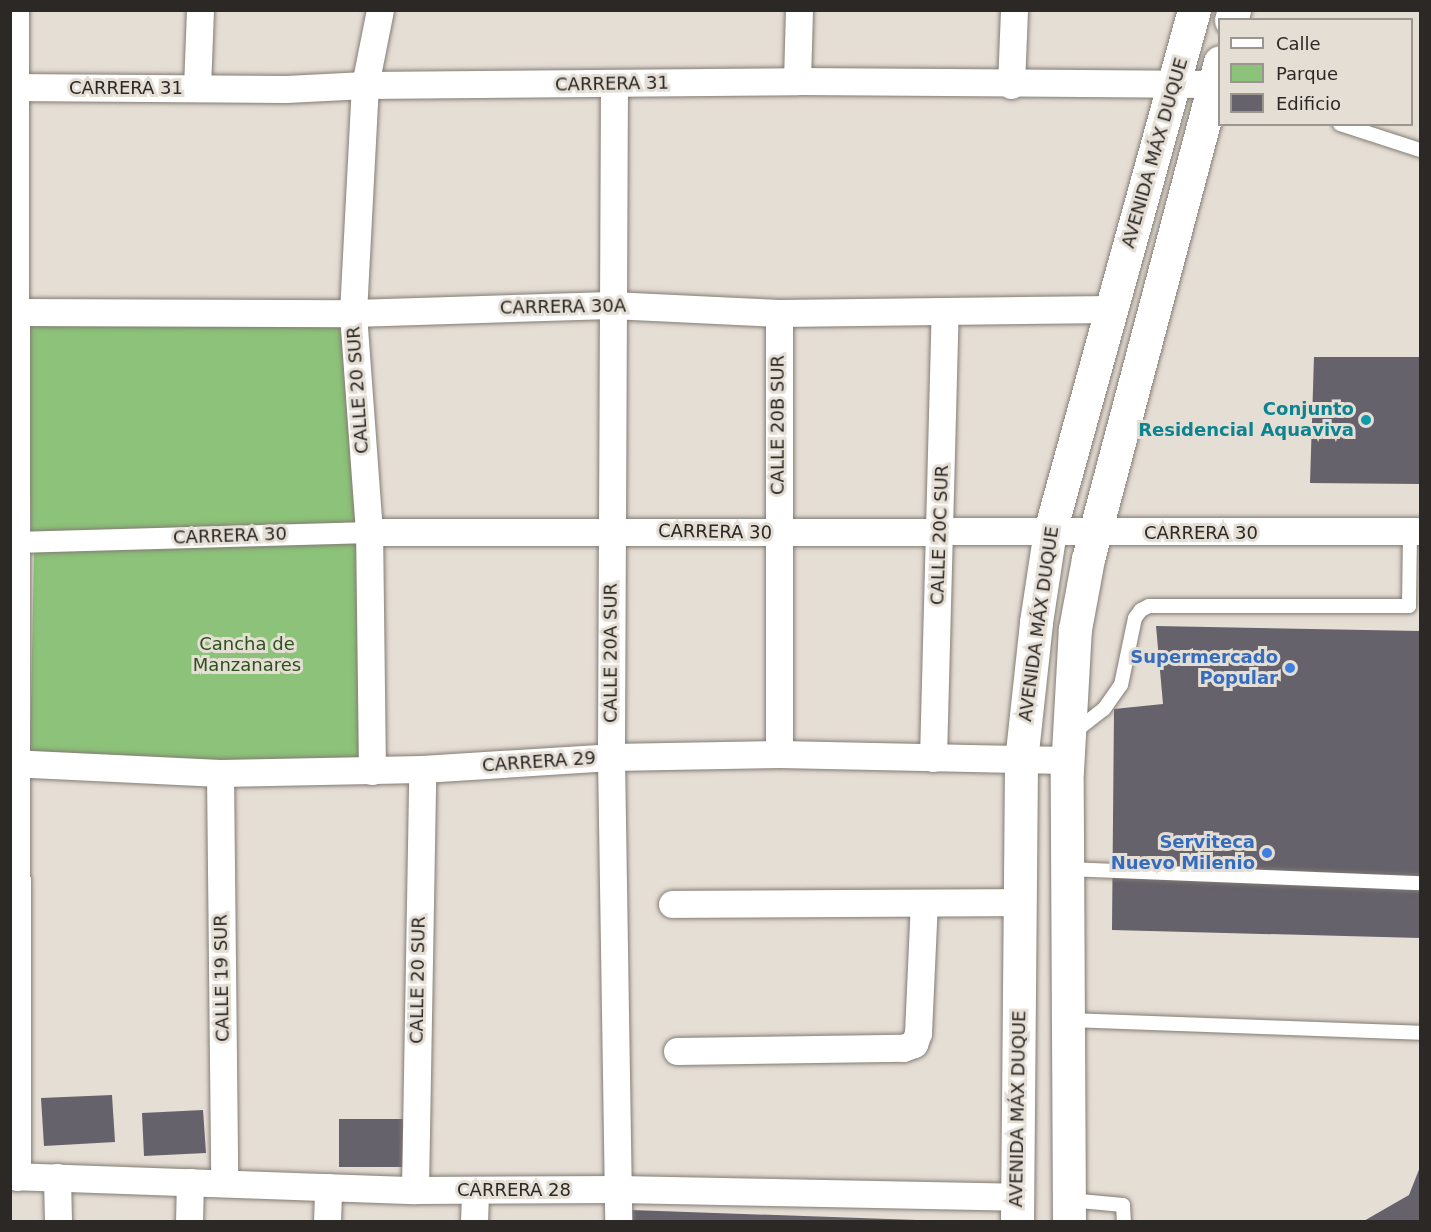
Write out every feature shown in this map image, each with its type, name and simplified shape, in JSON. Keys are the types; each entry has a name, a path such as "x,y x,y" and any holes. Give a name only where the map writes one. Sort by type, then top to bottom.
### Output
{"main road":[{"name":"AVENIDA MÁX DUQUE","path":"1017,1209 1022,761 1035,622 1050,531 1176,85 1194,10"},
{"name":"AVENIDA MÁX DUQUE","path":"1069,1211 1068,748 1075,629 1096,534 1217,77"}],"street":[{"path":"14,1177 13,542 16,312 13,87 15,10"},
{"path":"197,88 200,10"},
{"name":"CALLE 20 SUR","path":"372,771 369,532 353,313 365,85 380,10"},
{"path":"797,81 800,10"},
{"path":"1011,85 1014,10"},
{"name":"CARRERA 31","path":"13,87 286,89 365,85 614,85 797,81 1176,85 1217,77"},
{"name":"CALLE 20A SUR","path":"614,85 611,305 611,757 618,1221"},
{"name":"CARRERA 30A","path":"16,312 353,313 611,305 779,313 1111,309"},
{"name":"CALLE 20C SUR","path":"933,758 945,312"},
{"name":"CALLE 20B SUR","path":"779,313 779,754"},
{"name":"CARRERA 30","path":"13,542 369,532 611,530 778,533 1050,531 1096,534 1415,531"},
{"name":"CARRERA 29","path":"13,763 220,773 372,771 422,770 611,757 779,754 1022,761 1068,748"},
{"name":"CALLE 20 SUR","path":"415,1190 422,770"},
{"name":"CALLE 19 SUR","path":"220,773 224,1183"},
{"path":"672,904 1020,902"},
{"path":"677,1051 903,1048 914,1044 918,1033 924,903"},
{"name":"CARRERA 28","path":"14,1177 415,1190 618,1189 1017,1209"},
{"path":"57,1177 58,1221"},
{"path":"189,1221 190,1182"},
{"path":"327,1221 328,1187"},
{"path":"474,1190 474,1221"}],"lane":[{"path":"1346,126 1420,150"},
{"path":"1068,748 1104,709 1121,685 1135,618 1141,610 1149,606 1409,606 1415,531"},
{"path":"1068,869 1420,883"},
{"path":"1069,1020 1420,1033"},
{"path":"1069,1211 1123,1205 1124,1221"}],"green space":[{"path":"26,317 346,317 361,527 31,536"},
{"name":"Cancha de Manzanares","path":"359,539 363,766 30,758 34,549"}],"building":[{"name":"Conjunto Residencial Aquaviva","path":"1314,357 1420,357 1420,484 1310,483"},
{"path":"1156,626 1420,631 1420,938 1112,930 1114,709 1163,704"},
{"path":"112,1095 115,1142 44,1146 41,1098"},
{"path":"203,1110 206,1153 144,1156 142,1113"},
{"path":"339,1119 405,1119 405,1167 339,1167"},
{"path":"1420,1167 1420,1222 1362,1222 1409,1195"},
{"path":"631,1210 917,1220 917,1222 631,1222"}],"place":[{"name":"Conjunto Residencial Aquaviva","path":"1366,420"},
{"name":"Supermercado Popular","path":"1290,668"},
{"name":"Serviteca Nuevo Milenio","path":"1267,853"}]}
